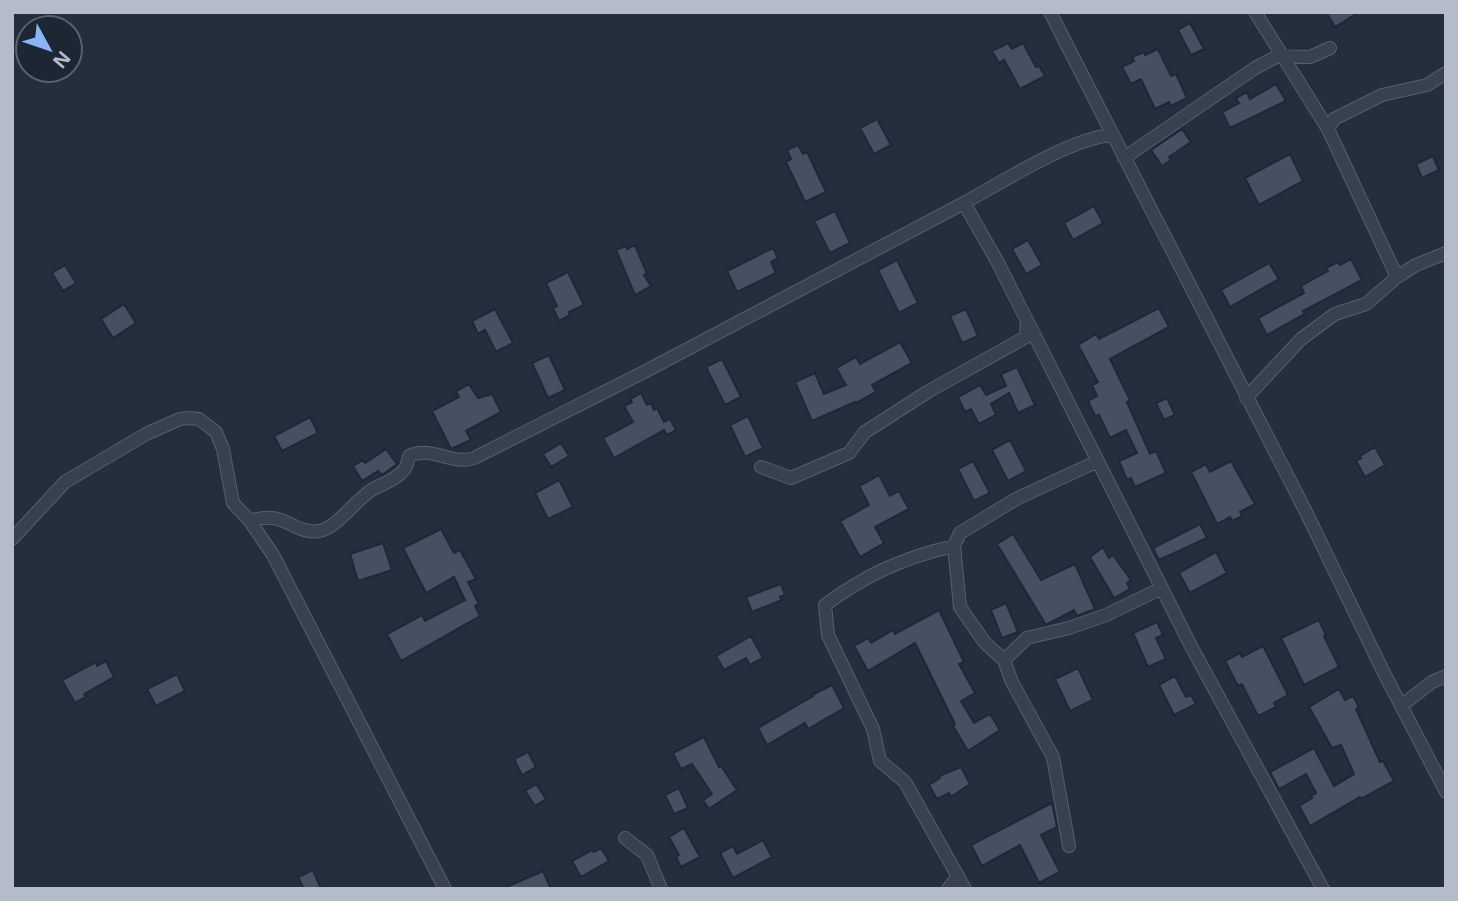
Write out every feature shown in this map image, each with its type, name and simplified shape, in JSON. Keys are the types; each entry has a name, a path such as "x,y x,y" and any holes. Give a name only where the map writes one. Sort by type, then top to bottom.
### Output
{"street":[{"path":"1050,12 1307,513 1446,792"},
{"path":"1255,12 1328,129 1397,277"},
{"path":"1124,158 1255,68 1281,55 1304,58 1330,48"},
{"path":"1328,129 1334,119 1382,95 1427,85 1446,73"},
{"path":"250,521 271,516 306,530 320,531 331,525 374,488 387,483 405,470 409,456 424,452 466,461 474,458 646,371 1032,166 1094,138 1112,135"},
{"path":"964,203 1192,648 1323,889"},
{"path":"1246,398 1301,340 1335,314 1366,303 1416,265 1446,253"},
{"path":"761,467 791,478 849,453 865,432 929,391 1026,337 1027,322"},
{"path":"12,539 65,482 146,434 180,419 189,418 199,419 216,432 223,449 233,503 250,521 278,566 445,889"},
{"path":"1069,846 1053,757 1012,682 1004,660 985,643 960,607 954,547 960,533 1016,499 1098,461"},
{"path":"954,547 918,554 884,569 846,589 825,605 828,635 873,729 880,761 905,782 965,889"},
{"path":"1004,660 1027,638 1069,628 1106,615 1162,588"},
{"path":"1401,706 1432,682 1446,676"},
{"path":"625,838 647,855 662,889"},
{"path":"948,889 958,876"}],"building":[{"path":"1326,12 1359,12 1335,27"},
{"path":"1190,23 1204,49 1191,55 1178,30"},
{"path":"1008,43 1012,49 1023,43 1036,67 1039,66 1045,76 1020,89 1004,60 999,63 992,51"},
{"path":"1158,49 1171,76 1176,74 1187,98 1171,106 1169,102 1155,109 1141,79 1131,84 1122,67 1134,61 1132,57"},
{"path":"1276,84 1286,101 1230,128 1222,112 1239,103 1236,98 1247,92 1250,99"},
{"path":"877,119 891,145 874,154 860,128"},
{"path":"1182,129 1191,142 1169,157 1171,160 1162,166 1151,150"},
{"path":"798,145 803,154 807,152 826,192 805,202 786,162 791,159 787,150"},
{"path":"1290,154 1303,181 1259,205 1245,178"},
{"path":"1433,156 1439,170 1422,178 1416,164"},
{"path":"1094,206 1103,223 1073,240 1064,223"},
{"path":"835,211 850,243 830,253 814,221"},
{"path":"1028,240 1042,265 1026,274 1012,249"},
{"path":"635,245 647,274 644,275 651,286 635,295 616,250"},
{"path":"773,248 778,258 771,262 776,273 737,292 727,271"},
{"path":"1351,259 1362,280 1303,311 1305,314 1267,335 1258,318 1304,293 1301,286 1328,271 1326,268"},
{"path":"897,260 918,303 899,313 878,270"},
{"path":"1269,263 1279,279 1230,307 1221,290"},
{"path":"65,265 76,283 63,291 52,273"},
{"path":"568,272 584,305 569,312 570,315 559,321 553,308 557,306 546,283"},
{"path":"124,304 136,323 113,338 101,319"},
{"path":"1159,308 1169,327 1110,359 1130,400 1127,402 1150,454 1156,451 1166,473 1135,487 1131,478 1127,480 1119,461 1137,453 1126,430 1110,438 1099,415 1095,416 1088,401 1097,396 1092,385 1098,382 1078,345 1096,334 1099,339"},
{"path":"495,309 513,343 496,352 485,330 478,334 472,321"},
{"path":"966,309 978,336 962,343 950,316"},
{"path":"900,342 912,363 872,385 876,392 812,421 795,382 815,373 824,394 846,385 836,368 856,357 860,364"},
{"path":"549,355 565,390 548,398 532,363"},
{"path":"722,359 741,397 725,405 706,367"},
{"path":"1017,367 1035,405 1018,413 1009,393 991,404 996,415 979,424 971,409 965,412 958,397 980,385 986,395 1006,386 1001,374"},
{"path":"469,384 478,398 492,394 501,412 466,431 471,440 451,449 432,411 459,397 456,391"},
{"path":"641,393 647,405 651,403 654,410 657,408 664,422 670,419 676,430 667,435 664,430 614,458 603,438 633,422 624,406"},
{"path":"1167,398 1175,415 1164,420 1156,403"},
{"path":"748,416 763,448 745,457 730,425"},
{"path":"310,417 318,433 282,451 274,436"},
{"path":"1010,440 1026,471 1008,481 992,450"},
{"path":"561,443 569,456 551,467 543,454"},
{"path":"1375,447 1385,465 1365,477 1356,461"},
{"path":"386,449 397,464 382,475 378,471 362,481 353,466 363,460 365,463"},
{"path":"973,461 990,493 974,501 958,469"},
{"path":"1231,461 1255,504 1240,512 1242,516 1232,521 1230,517 1217,524 1191,472 1206,464 1210,472"},
{"path":"879,475 890,496 899,491 909,509 875,527 884,543 860,557 840,521 869,505 859,486"},
{"path":"559,480 573,507 548,519 535,493"},
{"path":"1200,524 1207,538 1159,560 1153,548"},
{"path":"441,529 454,553 460,550 476,579 468,582 479,604 475,606 480,616 401,661 387,634 422,615 425,621 465,600 454,577 426,593 403,548"},
{"path":"1013,534 1041,580 1075,564 1095,609 1077,616 1074,610 1046,625 997,544"},
{"path":"383,543 392,570 358,581 350,554"},
{"path":"1103,547 1109,558 1113,555 1131,580 1127,583 1130,589 1114,598 1090,557"},
{"path":"1216,552 1227,573 1190,593 1179,573"},
{"path":"781,584 785,595 780,597 782,600 752,612 746,597"},
{"path":"1006,603 1018,632 1002,638 991,610"},
{"path":"939,610 964,662 959,664 975,693 961,701 974,723 990,714 1000,730 968,751 953,726 955,724 915,643 868,671 854,646 868,638 871,643 893,630 895,634"},
{"path":"1319,620 1339,667 1304,685 1281,638"},
{"path":"1157,622 1163,635 1156,638 1166,659 1148,667 1133,633"},
{"path":"751,636 763,658 750,665 746,658 724,670 716,656"},
{"path":"1263,646 1288,695 1274,703 1276,707 1258,716 1242,684 1238,686 1225,661 1240,653 1242,657"},
{"path":"106,661 114,677 84,694 86,697 75,703 62,680 96,662 97,666"},
{"path":"1078,668 1093,700 1070,711 1055,679"},
{"path":"177,674 185,691 156,706 147,689"},
{"path":"1175,676 1186,697 1191,695 1196,704 1174,715 1159,685"},
{"path":"832,685 844,708 808,729 805,723 767,745 758,728"},
{"path":"1339,689 1345,700 1353,696 1359,707 1356,709 1380,762 1383,761 1394,781 1310,826 1299,806 1316,793 1306,774 1279,789 1270,772 1314,748 1334,786 1354,774 1341,745 1332,748 1309,707"},
{"path":"704,737 719,767 721,766 737,790 709,809 703,800 712,794 692,764 681,769 673,753"},
{"path":"528,752 536,767 522,775 514,759"},
{"path":"961,767 970,784 951,797 949,793 937,799 929,785 940,778 939,776"},
{"path":"536,784 546,799 535,806 525,791"},
{"path":"679,788 688,808 674,814 665,795"},
{"path":"1052,803 1057,827 1041,835 1060,872 1039,883 1020,845 982,866 971,845"},
{"path":"684,828 700,857 681,867 676,857 679,855 669,837"},
{"path":"763,840 772,857 733,878 720,853 733,846 737,854"},
{"path":"601,848 609,861 581,877 572,861"},
{"path":"313,870 321,889 304,889 298,877"},
{"path":"543,871 551,889 502,889"}]}
